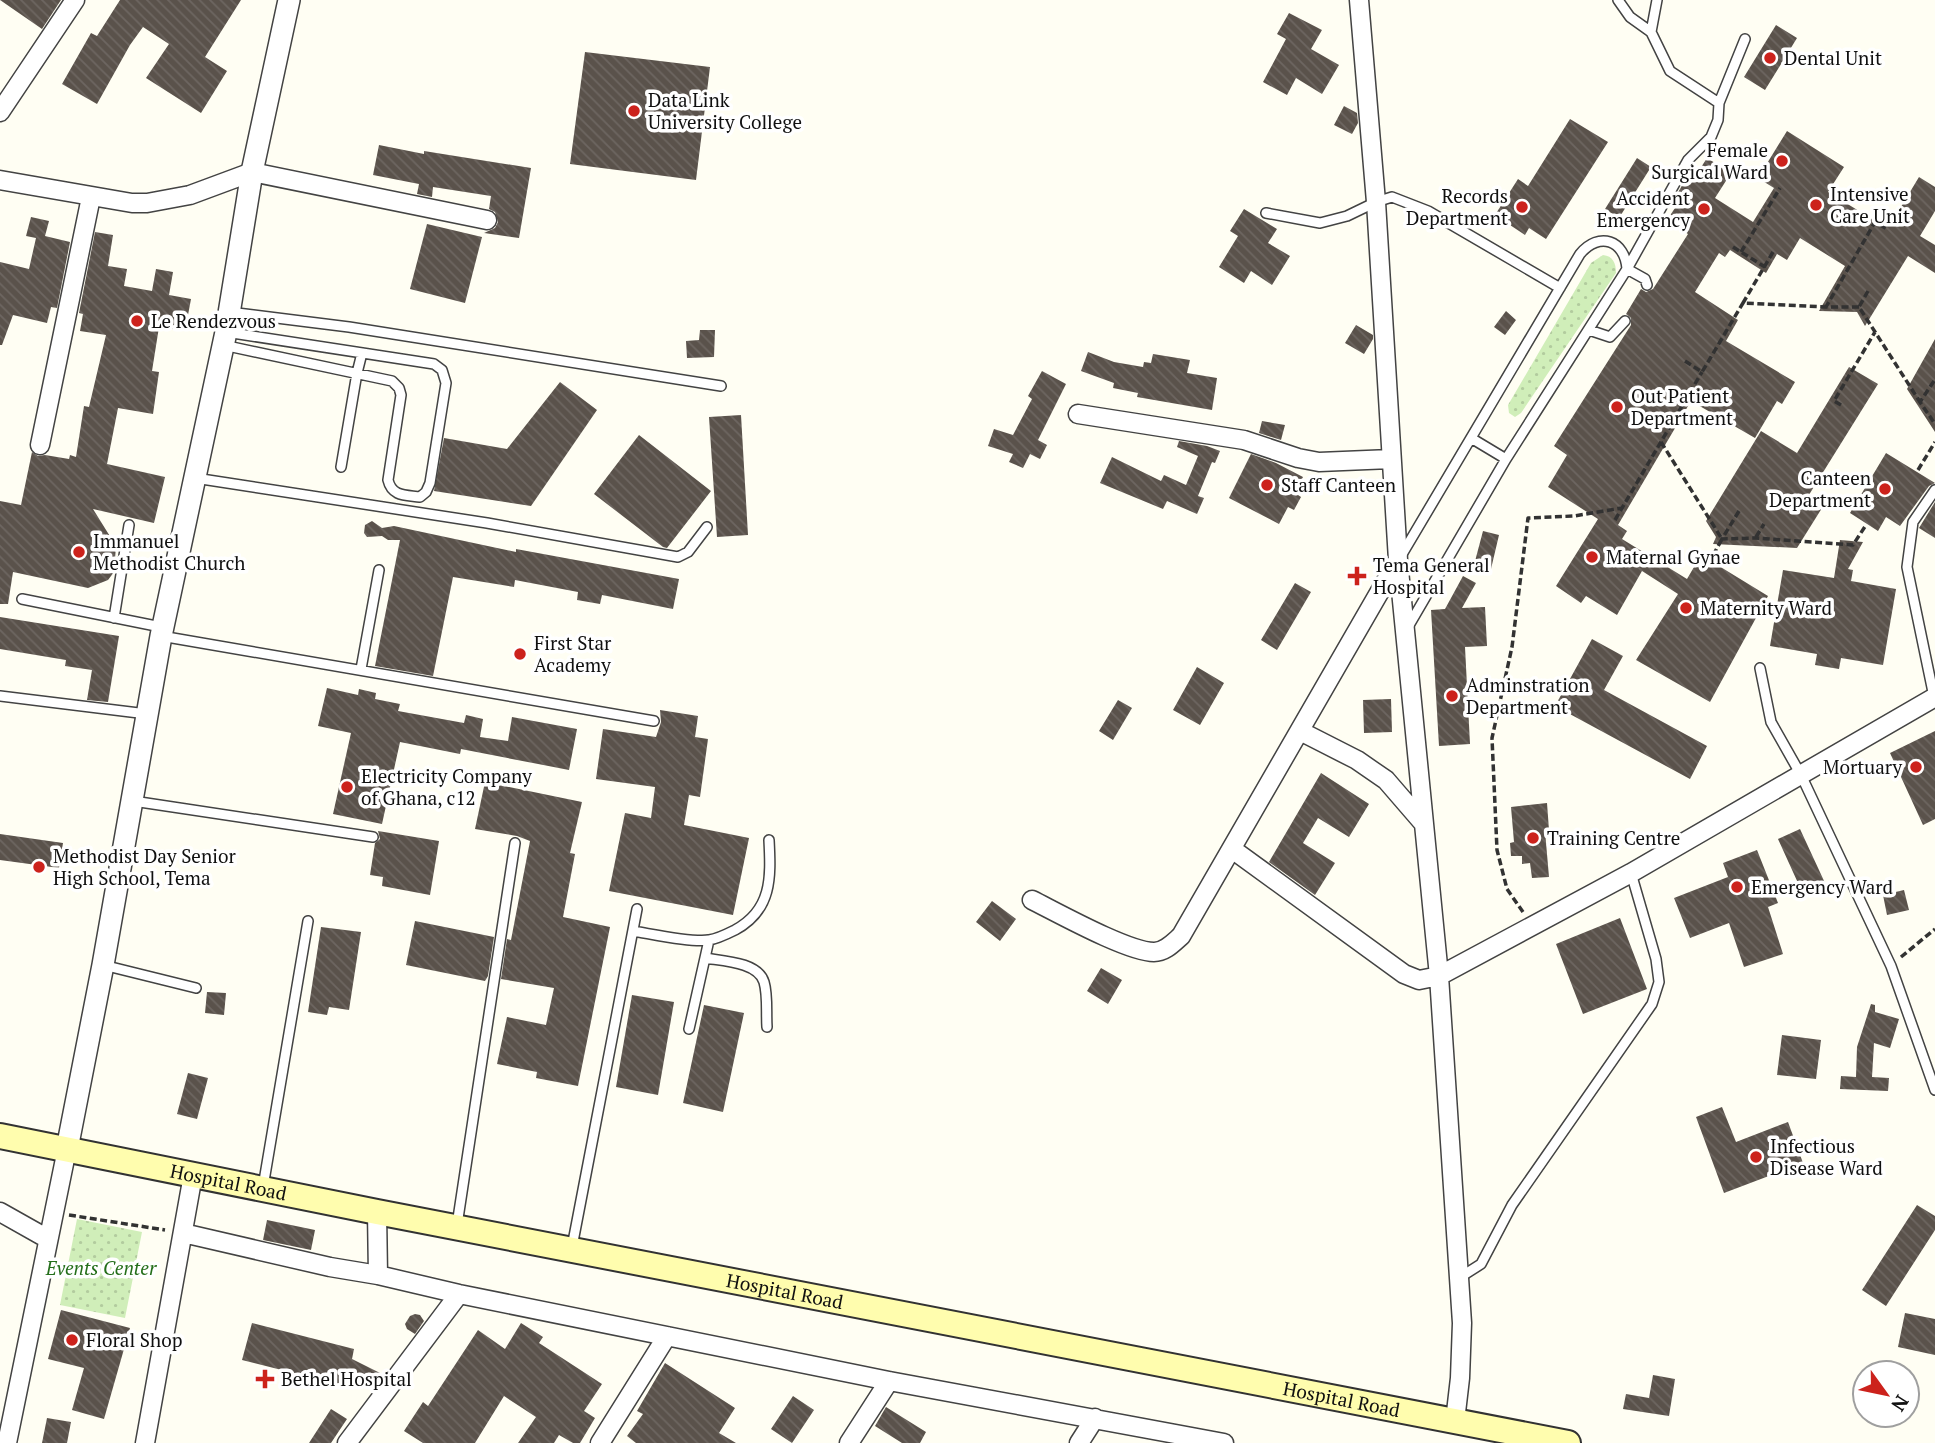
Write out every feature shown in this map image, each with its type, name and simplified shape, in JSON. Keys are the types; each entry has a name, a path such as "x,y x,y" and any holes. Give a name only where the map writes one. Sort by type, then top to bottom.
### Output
{"main road":[{"name":"Hospital Road","path":"0,1136 377,1212 1568,1443"}],"street":[{"path":"0,112 75,0"},
{"path":"7,1443 6,1411 67,1149 103,965 162,632 226,330 251,172 289,0"},
{"path":"1359,0 1376,202 1398,561 1439,976 1462,1322 1455,1421"},
{"path":"0,180 132,203 190,195 251,172 487,220"},
{"path":"40,445 92,197"},
{"path":"1078,414 1244,440 1319,462 1391,459"},
{"path":"1032,900 1134,948 1155,952 1169,947 1181,936 1398,561"},
{"path":"1231,849 1404,974 1419,980 1439,976 1631,873 1935,697"},
{"path":"1300,731 1357,760 1386,780 1424,824"},
{"path":"145,1443 193,1175"},
{"path":"0,1212 48,1239"},
{"path":"377,1212 378,1275"},
{"path":"183,1233 330,1267 889,1381 1224,1443"},
{"path":"347,1443 459,1294"},
{"path":"600,1443 667,1336"},
{"path":"849,1443 889,1381"},
{"path":"1079,1443 1096,1418"}],"lane":[{"path":"1618,0 1630,17 1651,32 1671,71 1719,103"},
{"path":"1651,32 1657,0"},
{"path":"1406,632 1506,459 1627,269 1688,160 1711,137 1718,120 1719,103 1745,38"},
{"path":"1266,213 1320,223 1347,216 1392,197 1428,211 1560,288"},
{"path":"1398,561 1580,254 1594,241 1608,242 1620,248 1626,256 1627,269"},
{"path":"1627,269 1645,279 1647,285"},
{"path":"1589,330 1610,337 1625,321"},
{"path":"226,330 349,327 721,386"},
{"path":"226,330 433,364 442,370 446,383 430,483 426,492 420,497 396,494 390,488 388,480 401,395 399,388 391,381 357,373 226,330"},
{"path":"341,467 362,353"},
{"path":"1471,438 1506,459"},
{"path":"195,478 487,523 678,557 688,552 707,527"},
{"path":"1935,490 1913,522 1907,567 1935,697"},
{"path":"114,618 129,525"},
{"path":"361,669 379,570"},
{"path":"22,599 114,618 162,632 654,721"},
{"path":"1760,668 1772,722 1801,775 1891,966 1935,1090"},
{"path":"0,696 147,715"},
{"path":"131,801 373,837"},
{"path":"633,931 709,940 746,924 762,906 770,869 769,840"},
{"path":"457,1227 514,843"},
{"path":"1459,1278 1481,1264 1512,1205 1652,1004 1660,982 1631,873"},
{"path":"572,1249 637,909"},
{"path":"262,1189 308,921"},
{"path":"689,1029 709,940"},
{"path":"705,958 750,967 757,973 764,981 767,1027"},
{"path":"103,965 196,988"}],"path":[{"path":"1741,252 1780,188"},
{"path":"1826,307 1875,222 1887,229"},
{"path":"1733,247 1765,267"},
{"path":"1615,520 1773,253"},
{"path":"1859,307 1868,291"},
{"path":"1743,303 1859,307"},
{"path":"1859,307 1935,424"},
{"path":"1840,405 1833,401 1875,332"},
{"path":"1685,361 1702,372"},
{"path":"1920,402 1934,380"},
{"path":"1661,442 1723,539"},
{"path":"1919,470 1935,442"},
{"path":"1533,926 1507,889 1497,850 1493,809 1495,768 1492,738 1512,647 1528,518 1574,516 1622,508"},
{"path":"1711,559 1739,511"},
{"path":"1755,538 1764,524"},
{"path":"1723,539 1755,538 1853,545 1866,524"},
{"path":"1891,966 1935,929"},
{"path":"53,1212 183,1233"}],"green space":[{"path":"1603,255 1613,261 1616,273 1521,413 1515,417 1509,413 1508,405 1591,263"},
{"name":"Events Center","path":"77,1219 142,1232 125,1318 60,1305"}],"building":[{"path":"0,0 61,0 42,29"},
{"path":"120,0 241,0 205,57 227,71 201,113 146,78 169,44 143,27 97,104 62,84 91,33 97,36"},
{"path":"1289,13 1322,30 1311,49 1339,65 1322,94 1296,78 1287,95 1263,82 1286,39 1277,34"},
{"name":"Dental Unit","path":"1776,25 1797,38 1765,90 1744,77"},
{"path":"585,52 710,67 696,180 570,164"},
{"path":"1344,106 1357,113 1358,123 1352,134 1334,125"},
{"path":"1570,119 1608,142 1546,239 1529,228 1525,235 1495,215 1518,179 1528,186"},
{"path":"1787,131 1844,167 1828,192 1872,219 1874,216 1890,225 1919,177 1935,187 1935,211 1920,236 1935,245 1935,273 1908,256 1865,326 1857,312 1819,311 1845,266 1800,238 1787,260 1777,254 1766,273 1730,250 1725,257 1719,253 1695,292 1738,320 1726,341 1795,382 1782,404 1777,401 1755,438 1691,401 1618,525 1627,531 1622,539 1687,579 1701,555 1768,596 1710,702 1636,660 1678,594 1642,571 1617,615 1586,596 1581,603 1556,586 1598,519 1548,487 1567,455 1554,446 1631,325 1631,318 1626,314 1641,289 1646,292 1653,289 1688,234 1667,220 1681,199 1676,196 1692,168 1698,172 1707,158 1731,173 1715,198 1753,222 1774,188 1758,178"},
{"path":"379,145 424,154 424,151 531,168 519,238 484,233 495,228 498,222 495,212 489,209 491,196 433,187 432,197 417,194 419,184 373,175"},
{"path":"1637,158 1651,167 1619,218 1605,209"},
{"path":"1244,209 1277,229 1268,243 1290,256 1272,285 1251,271 1244,283 1219,267 1238,236 1230,231"},
{"path":"31,217 49,221 45,236 70,242 57,308 51,307 47,323 13,315 0,345 0,262 29,269 36,238 26,236"},
{"path":"427,224 482,237 465,303 410,289"},
{"path":"95,232 113,235 108,266 127,269 124,286 152,291 156,269 173,272 169,295 191,299 185,331 159,327 152,371 159,372 153,414 118,408 107,464 165,477 154,523 93,509 116,546 114,572 108,580 88,588 13,572 8,604 0,604 0,501 21,505 32,452 38,456 69,459 70,455 76,457 84,406 89,407 106,335 80,331 83,314 79,313"},
{"path":"1506,311 1516,320 1505,335 1494,327"},
{"path":"1356,325 1373,335 1364,354 1345,343"},
{"path":"700,330 715,330 714,357 687,358 686,341 699,340"},
{"path":"1935,339 1935,432 1907,389"},
{"path":"1088,352 1114,362 1143,367 1144,362 1151,363 1153,354 1190,360 1187,373 1217,378 1212,410 1137,397 1138,393 1113,388 1114,383 1081,371"},
{"path":"1849,367 1878,384 1807,498 1822,508 1797,548 1713,544 1716,537 1706,521 1761,431 1797,453"},
{"path":"1042,371 1066,384 1038,440 1047,445 1040,459 1030,454 1023,468 1009,462 1013,454 988,446 994,429 1013,435 1032,399 1028,396"},
{"path":"560,382 597,410 531,506 434,491 444,438 507,449"},
{"path":"741,415 748,535 717,537 709,417"},
{"path":"1262,421 1285,425 1281,440 1259,433"},
{"path":"639,435 711,491 667,548 594,494"},
{"path":"1179,441 1220,451 1215,463 1212,462 1198,496 1204,498 1197,514 1167,501 1163,509 1100,483 1112,457 1161,481 1164,475 1186,485 1198,456 1177,447"},
{"name":"Canteen Department","path":"1886,453 1935,483 1929,486 1900,526 1886,517 1878,531 1850,513"},
{"name":"Staff Canteen","path":"1251,454 1303,477 1295,493 1301,497 1294,510 1288,507 1279,524 1229,498"},
{"path":"1935,502 1935,538 1919,528"},
{"path":"372,521 382,528 394,526 516,552 516,549 679,579 673,609 602,595 600,604 577,600 578,592 515,580 514,587 453,577 433,676 375,666 400,540 388,540 382,536 367,537 364,533 365,525"},
{"path":"1483,531 1499,535 1491,569 1474,565"},
{"path":"1840,540 1863,542 1848,569 1853,570 1851,581 1896,589 1883,665 1841,658 1839,669 1815,665 1817,654 1770,646 1783,570 1834,578"},
{"name":"Adminstration Department","path":"1463,576 1476,583 1462,608 1485,607 1487,646 1465,647 1470,744 1439,746 1431,610 1445,609"},
{"path":"1295,583 1311,592 1277,650 1261,640"},
{"path":"0,617 119,636 108,702 87,700 92,670 65,666 66,660 0,649"},
{"path":"1592,639 1623,656 1604,690 1707,746 1690,779 1555,706"},
{"path":"1197,667 1224,683 1200,725 1173,710"},
{"path":"327,688 358,695 359,689 376,693 375,699 400,704 398,711 464,723 466,715 483,719 480,737 508,741 512,717 577,729 569,770 461,749 460,754 400,742 382,824 333,814 351,733 318,726"},
{"path":"1391,699 1392,732 1364,733 1363,700"},
{"path":"1118,700 1132,708 1113,740 1099,731"},
{"path":"660,710 698,716 695,737 708,739 700,797 689,795 684,825 749,838 733,915 609,891 625,813 651,818 655,787 596,779 603,729 656,737 661,722"},
{"name":"Mortuary","path":"1935,731 1935,819 1923,825 1890,753"},
{"path":"1321,773 1369,804 1349,837 1318,818 1303,843 1335,863 1315,895 1269,862"},
{"path":"485,782 582,802 570,853 575,854 563,917 610,927 578,1086 536,1078 537,1072 497,1064 507,1017 546,1025 554,988 501,979 507,939 511,940 530,841 517,836 475,829"},
{"name":"Training Centre","path":"1547,803 1549,830 1545,831 1549,877 1532,878 1530,863 1522,864 1522,856 1511,856 1510,843 1514,842 1511,807"},
{"path":"1800,829 1825,883 1803,894 1778,839"},
{"path":"378,831 439,841 430,895 382,886 383,877 370,875 375,843 380,839"},
{"path":"0,834 63,843 59,868 0,860"},
{"name":"Emergency Ward","path":"1757,850 1778,903 1768,907 1783,954 1744,967 1729,923 1690,938 1674,898 1728,877 1723,863"},
{"path":"1904,890 1909,910 1887,915 1883,895"},
{"path":"992,901 1016,919 1000,941 976,922"},
{"path":"1620,918 1647,989 1583,1014 1556,944"},
{"path":"415,921 494,937 485,981 406,965"},
{"path":"321,927 361,932 349,1010 329,1007 327,1015 308,1012"},
{"path":"1101,968 1122,980 1108,1004 1087,991"},
{"path":"207,992 226,993 224,1015 205,1013"},
{"path":"632,995 674,1002 658,1095 616,1087"},
{"path":"1871,1004 1875,1005 1875,1012 1899,1019 1890,1048 1874,1043 1872,1077 1889,1078 1888,1091 1840,1089 1841,1076 1856,1077 1857,1047"},
{"path":"704,1005 744,1013 723,1112 683,1103"},
{"path":"1782,1035 1821,1040 1816,1079 1777,1075"},
{"path":"188,1073 208,1078 197,1119 177,1114"},
{"name":"Infectious Disease Ward","path":"1722,1107 1736,1142 1788,1122 1803,1163 1724,1193 1696,1117"},
{"path":"1917,1205 1935,1216 1935,1230 1886,1306 1862,1290"},
{"path":"267,1220 315,1230 311,1250 263,1240"},
{"path":"61,1310 130,1328 104,1419 72,1410 84,1368 48,1359"},
{"path":"1905,1313 1935,1319 1935,1355 1898,1347"},
{"path":"420,1315 424,1321 415,1334 407,1329 405,1324 410,1316"},
{"path":"252,1323 354,1349 352,1359 384,1375 374,1389 347,1376 345,1386 242,1360"},
{"path":"521,1323 543,1337 539,1343 602,1384 584,1411 595,1418 580,1443 573,1443 559,1435 554,1443 518,1443 536,1417 504,1396 475,1443 423,1443 404,1431 423,1402 428,1406 478,1330 505,1349"},
{"path":"665,1363 735,1408 719,1433 736,1443 636,1443 627,1436 643,1414 637,1411"},
{"path":"1653,1375 1675,1379 1669,1416 1623,1409 1626,1394 1649,1398"},
{"path":"793,1396 814,1410 792,1443 771,1429"},
{"path":"886,1407 926,1432 920,1443 902,1443 875,1426"},
{"path":"331,1409 347,1419 331,1443 309,1443"},
{"path":"47,1418 71,1422 67,1443 42,1443"}],"place":[{"name":"Dental Unit","path":"1770,58"},
{"name":"Data Link University College","path":"634,111"},
{"name":"Female Surgical Ward","path":"1782,161"},
{"name":"Intensive Care Unit","path":"1816,205"},
{"name":"Records Department","path":"1522,207"},
{"name":"Accident Emergency","path":"1704,209"},
{"name":"Le Rendezvous","path":"137,321"},
{"name":"Out Patient Department","path":"1617,407"},
{"name":"Staff Canteen","path":"1267,485"},
{"name":"Canteen Department","path":"1885,489"},
{"name":"Immanuel Methodist Church","path":"79,552"},
{"name":"Maternal Gynae","path":"1592,557"},
{"name":"Tema General Hospital","path":"1357,576"},
{"name":"Maternity Ward","path":"1686,608"},
{"name":"First Star Academy","path":"520,654"},
{"name":"Adminstration Department","path":"1452,696"},
{"name":"Mortuary","path":"1916,767"},
{"name":"Electricity Company of Ghana, c12","path":"347,787"},
{"name":"Training Centre","path":"1533,838"},
{"name":"Methodist Day Senior High School, Tema","path":"39,867"},
{"name":"Emergency Ward","path":"1737,887"},
{"name":"Infectious Disease Ward","path":"1756,1157"},
{"name":"Floral Shop","path":"72,1340"},
{"name":"Bethel Hospital","path":"265,1379"}]}
